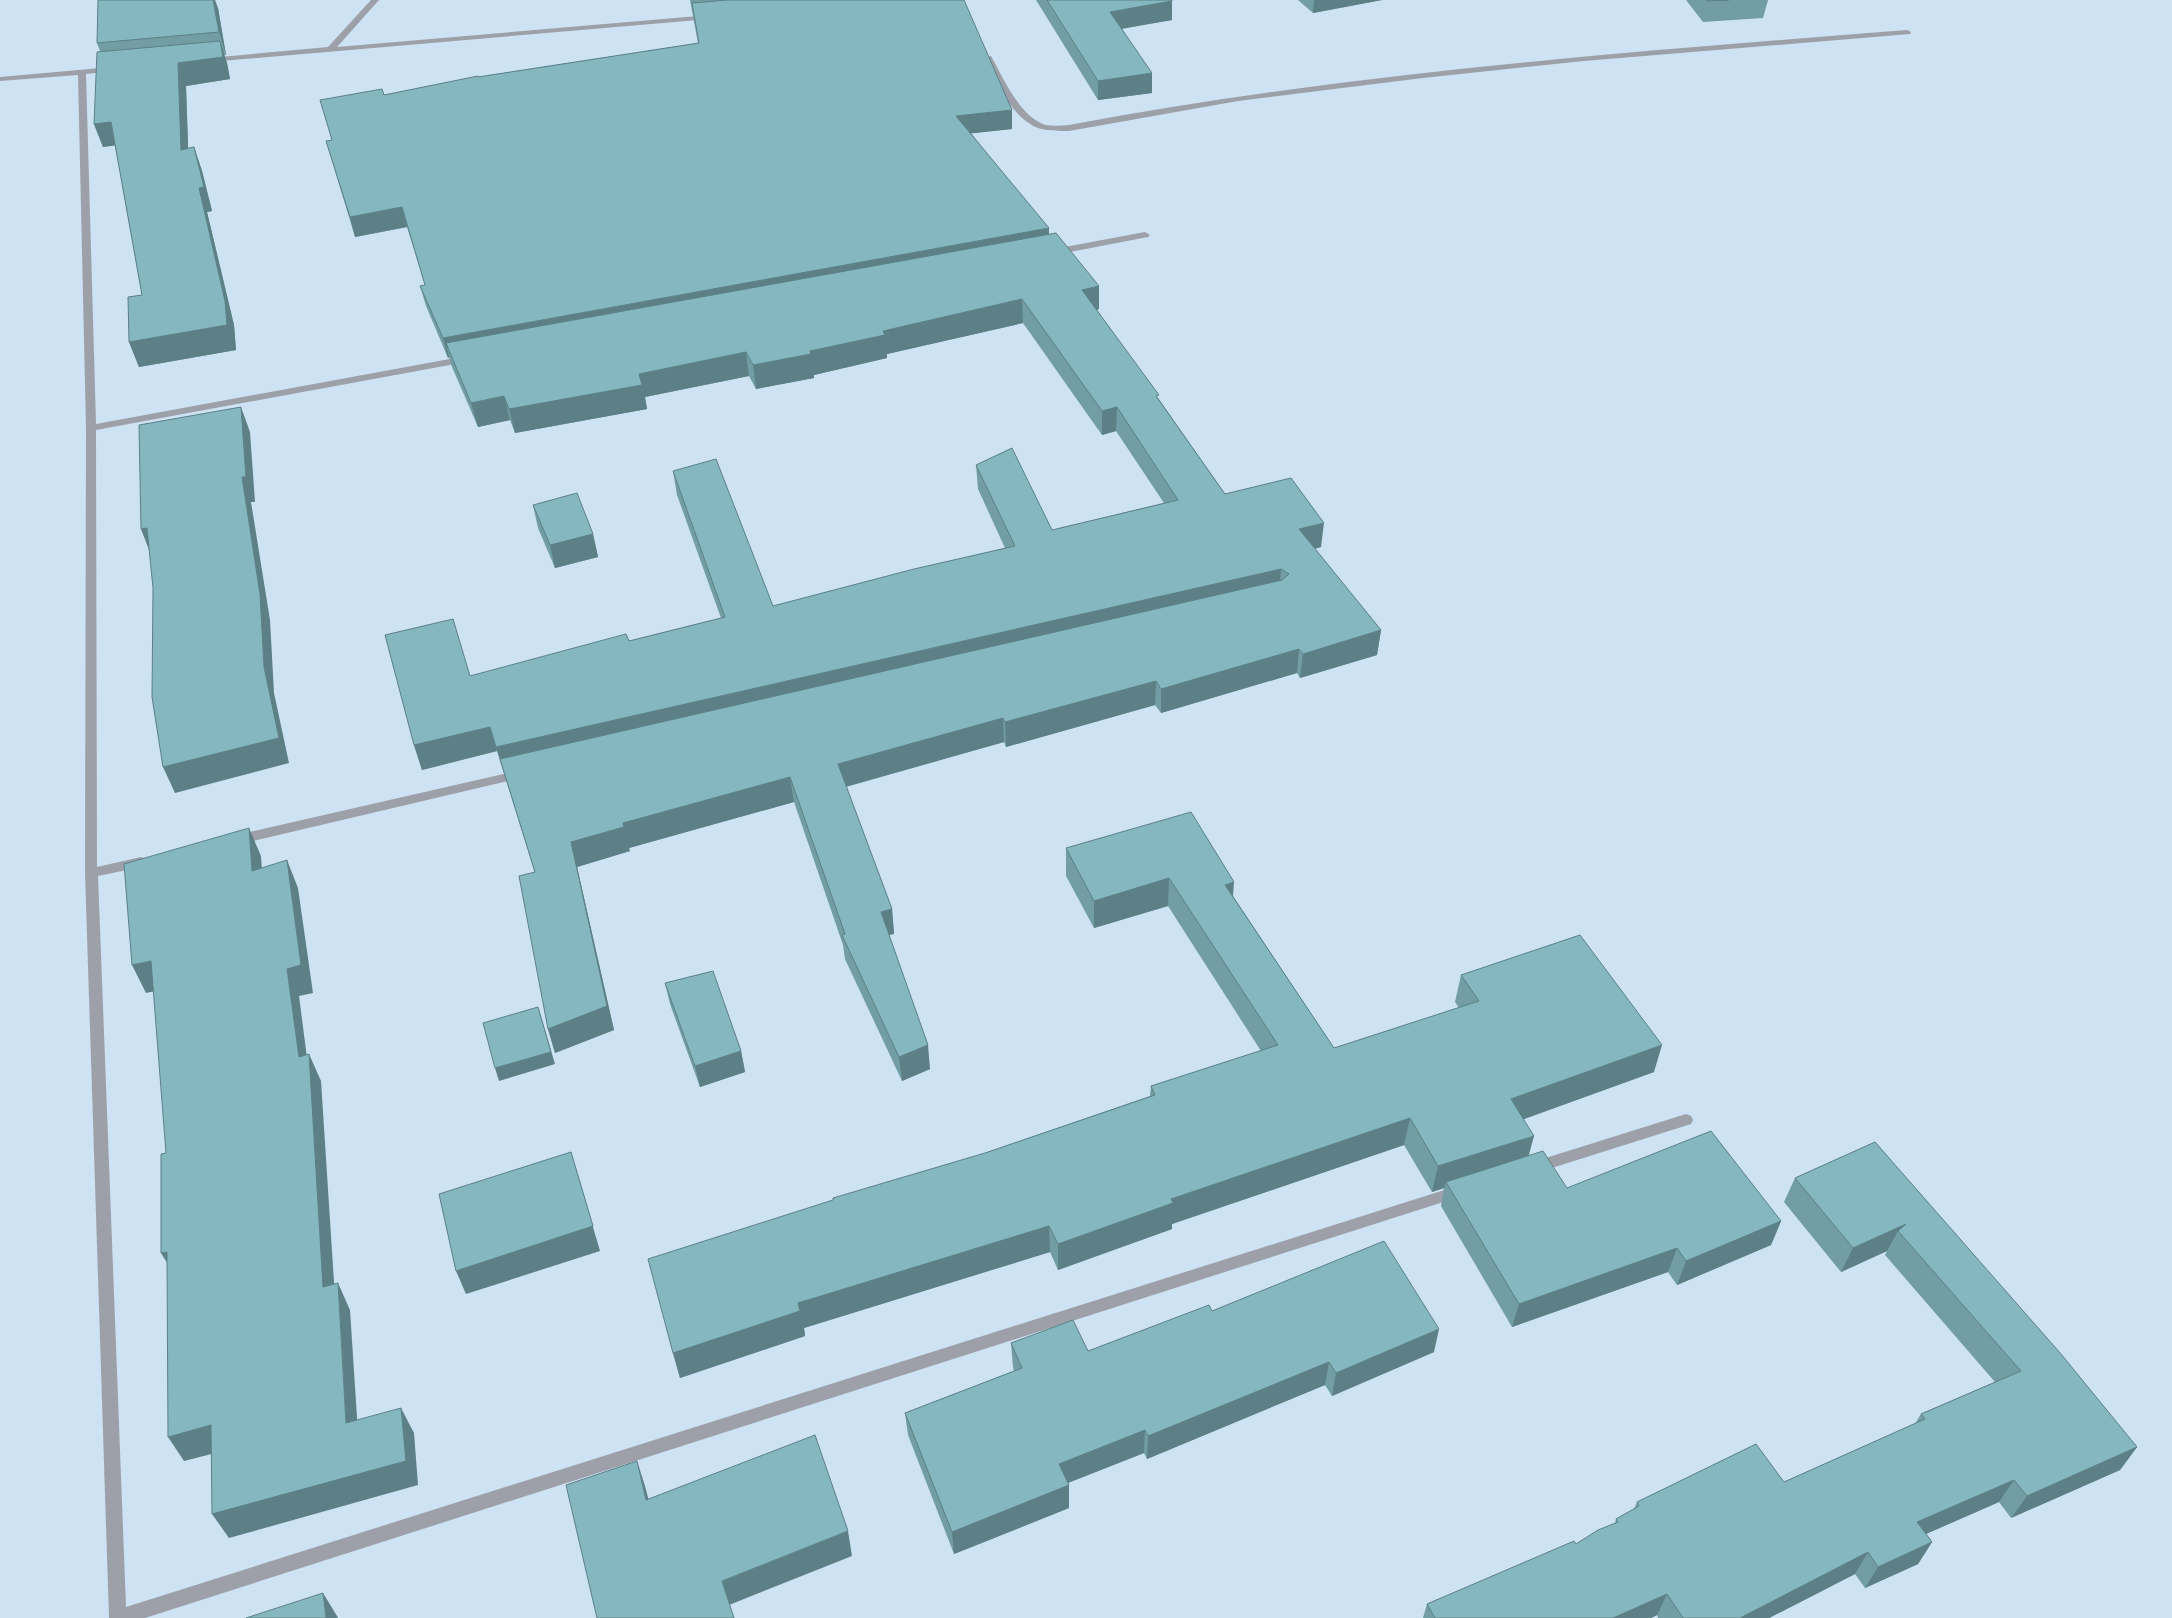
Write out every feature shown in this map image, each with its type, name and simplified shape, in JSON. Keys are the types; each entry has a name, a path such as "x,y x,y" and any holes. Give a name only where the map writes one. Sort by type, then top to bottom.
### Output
{"street":[{"path":"330,50 375,0"},
{"path":"201,61 720,16"},
{"path":"982,46 1008,92 1027,117 1038,125 1050,128 1069,128 1260,95 1395,79 1667,51 1907,32"},
{"path":"0,79 122,68"},
{"path":"82,72 91,428 91,873 118,1618 1467,1189"},
{"path":"1047,253 1145,235"},
{"path":"91,428 481,357"},
{"path":"228,842 529,772"},
{"path":"91,873 150,860"},
{"path":"1524,1171 1686,1120"}],"building":[{"path":"98,0 213,0 219,32 97,43"},
{"path":"728,0 964,0 1012,110 956,116 1049,228 443,338 420,286 425,285 402,207 350,217 326,141 332,140 320,100 382,89 384,95 478,76 699,43 692,3"},
{"path":"1047,0 1172,0 1110,12 1152,73 1098,81"},
{"path":"220,41 223,57 178,63 181,150 194,147 204,187 199,188 225,301 227,325 129,342 128,297 142,295 111,122 94,124 97,52"},
{"path":"1056,233 1099,286 1082,290 1159,395 1156,396 1225,494 1291,478 1324,523 1299,529 1381,630 1303,654 1299,649 1161,689 1156,681 1005,722 1003,718 838,764 892,909 881,912 928,1045 899,1057 842,935 845,934 790,777 623,823 624,827 571,842 607,1006 548,1029 519,876 535,872 500,759 1282,580 1289,574 1281,569 496,747 490,727 414,745 385,635 453,619 470,676 626,634 629,641 725,617 673,471 716,459 773,606 914,569 1015,546 976,465 1012,448 1052,530 1178,500 1117,407 1102,411 1022,299 883,331 885,335 810,351 811,354 753,365 746,352 639,374 642,385 509,409 504,396 471,403 446,343"},
{"path":"241,407 246,477 242,477 260,594 264,667 279,738 163,767 152,697 153,588 147,528 141,529 139,425"},
{"path":"577,493 593,534 550,545 533,505"},
{"path":"1191,812 1234,882 1225,885 1334,1048 1479,1001 1461,975 1580,935 1662,1045 1511,1099 1534,1136 1438,1166 1410,1118 1171,1199 1173,1203 1058,1244 1049,1226 798,1303 800,1311 673,1353 648,1259 833,1200 833,1198 985,1153 1155,1095 1151,1086 1278,1045 1169,878 1094,901 1066,848"},
{"path":"249,828 252,871 287,860 301,965 287,969 299,1057 309,1054 323,1287 338,1283 346,1423 401,1408 406,1461 212,1514 211,1425 168,1437 167,1252 161,1253 161,1154 166,1153 151,961 132,965 124,864"},
{"path":"713,971 741,1051 695,1066 665,983"},
{"path":"538,1007 551,1052 495,1068 483,1023"},
{"path":"1711,1131 1781,1221 1686,1261 1677,1248 1519,1304 1446,1182 1543,1151 1567,1188"},
{"path":"1875,1142 2061,1354 2137,1447 2027,1496 2014,1480 1917,1522 1932,1542 1878,1567 1868,1552 1740,1618 1683,1618 1667,1594 1613,1618 1435,1618 1427,1604 1574,1541 1576,1544 1598,1530 1618,1522 1616,1519 1639,1506 1637,1502 1756,1444 1784,1482 1925,1419 1921,1414 2021,1371 1898,1231 1906,1224 1853,1248 1795,1178"},
{"path":"571,1152 593,1226 456,1271 439,1194"},
{"path":"1384,1241 1439,1329 1336,1373 1329,1362 1148,1436 1145,1430 1059,1464 1069,1485 952,1532 905,1413 1022,1368 1011,1343 1073,1320 1088,1351 1209,1305 1212,1311"},
{"path":"815,1435 848,1531 722,1581 734,1618 597,1618 566,1485 637,1461 646,1500"},
{"path":"323,1593 326,1618 246,1618"}]}
